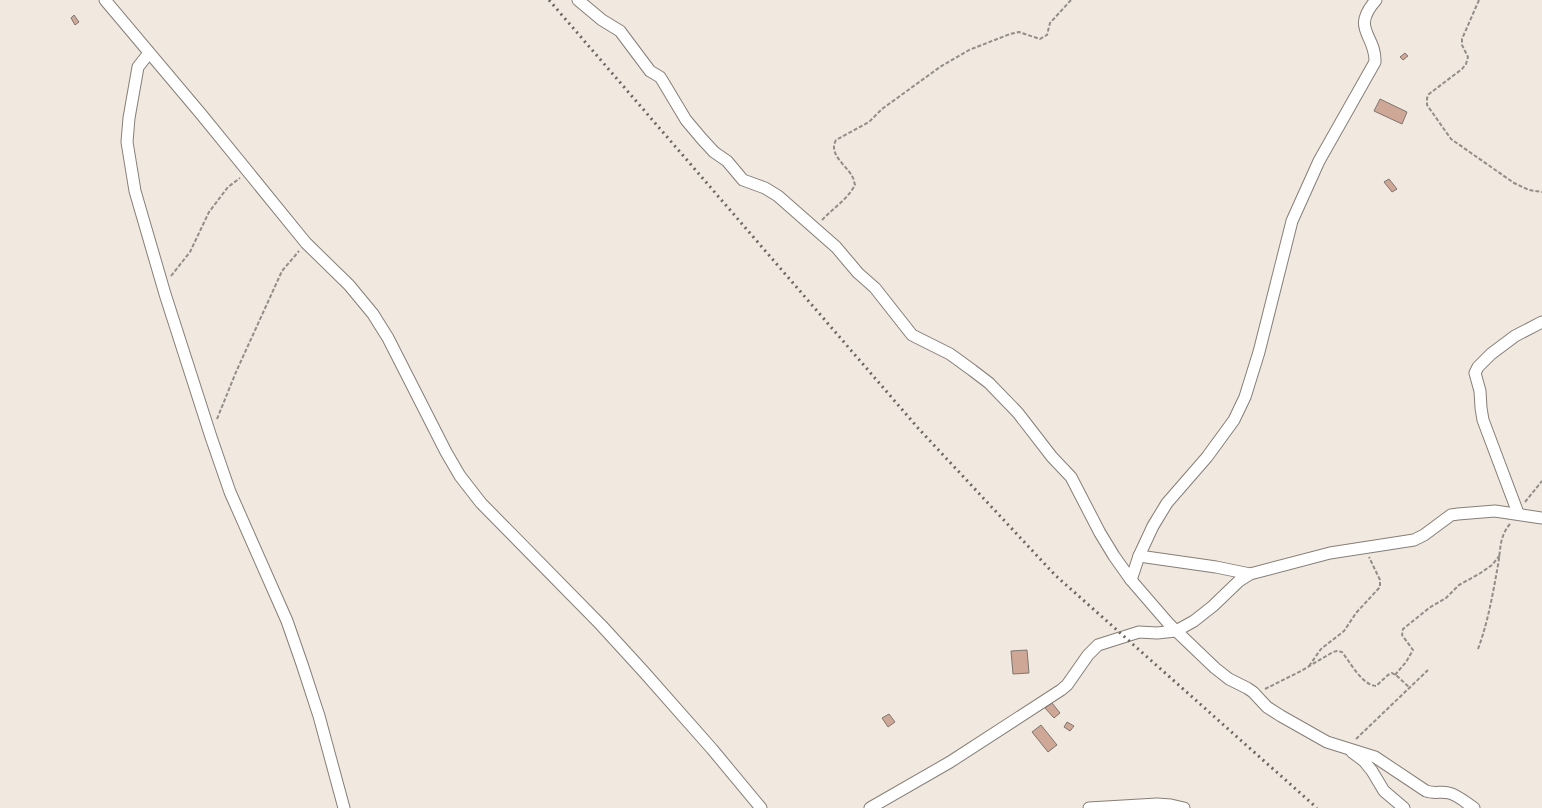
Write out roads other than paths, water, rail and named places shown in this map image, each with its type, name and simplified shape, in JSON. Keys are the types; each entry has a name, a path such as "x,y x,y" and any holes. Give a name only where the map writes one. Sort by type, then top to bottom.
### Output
{"street":[{"path":"106,0 306,242 349,285 373,314 395,351 446,452 460,476 480,503 601,625 712,749 760,808"},
{"path":"578,0 602,20 620,31 650,71 660,77 671,92 686,120 714,152 727,161 744,180 773,192 836,247 858,273 875,288 912,335 950,354 972,370 989,383 1018,413 1052,457 1071,477 1100,533 1131,580 1154,608 1176,631 1224,676 1247,688 1273,712 1327,742 1375,756 1426,791 1432,793 1448,793 1456,796 1474,808"},
{"path":"1131,580 1139,556 1153,526 1167,503 1207,457 1234,420 1245,397 1259,352 1292,221 1319,161 1375,62 1375,57 1364,28 1364,21 1369,8 1376,0"},
{"path":"149,53 138,67 129,118 127,142 135,191 165,294 211,438 230,492 287,621 295,643 319,716 344,808"},
{"path":"1517,512 1483,420 1480,391 1475,373 1478,367 1491,354 1515,336 1542,322"},
{"path":"870,808 950,762 1061,690 1067,685 1088,655 1098,645 1139,632 1157,633 1176,631 1194,621 1213,606 1239,581 1250,574 1304,559 1365,547 1418,539 1451,515 1495,511 1517,512 1542,518"},
{"path":"1139,556 1216,567 1250,574"},
{"path":"1347,748 1364,761 1384,791 1404,808"},
{"path":"1089,808 1157,804 1184,808"}],"railway":[{"path":"549,0 918,428 1055,575 1317,808"}]}
